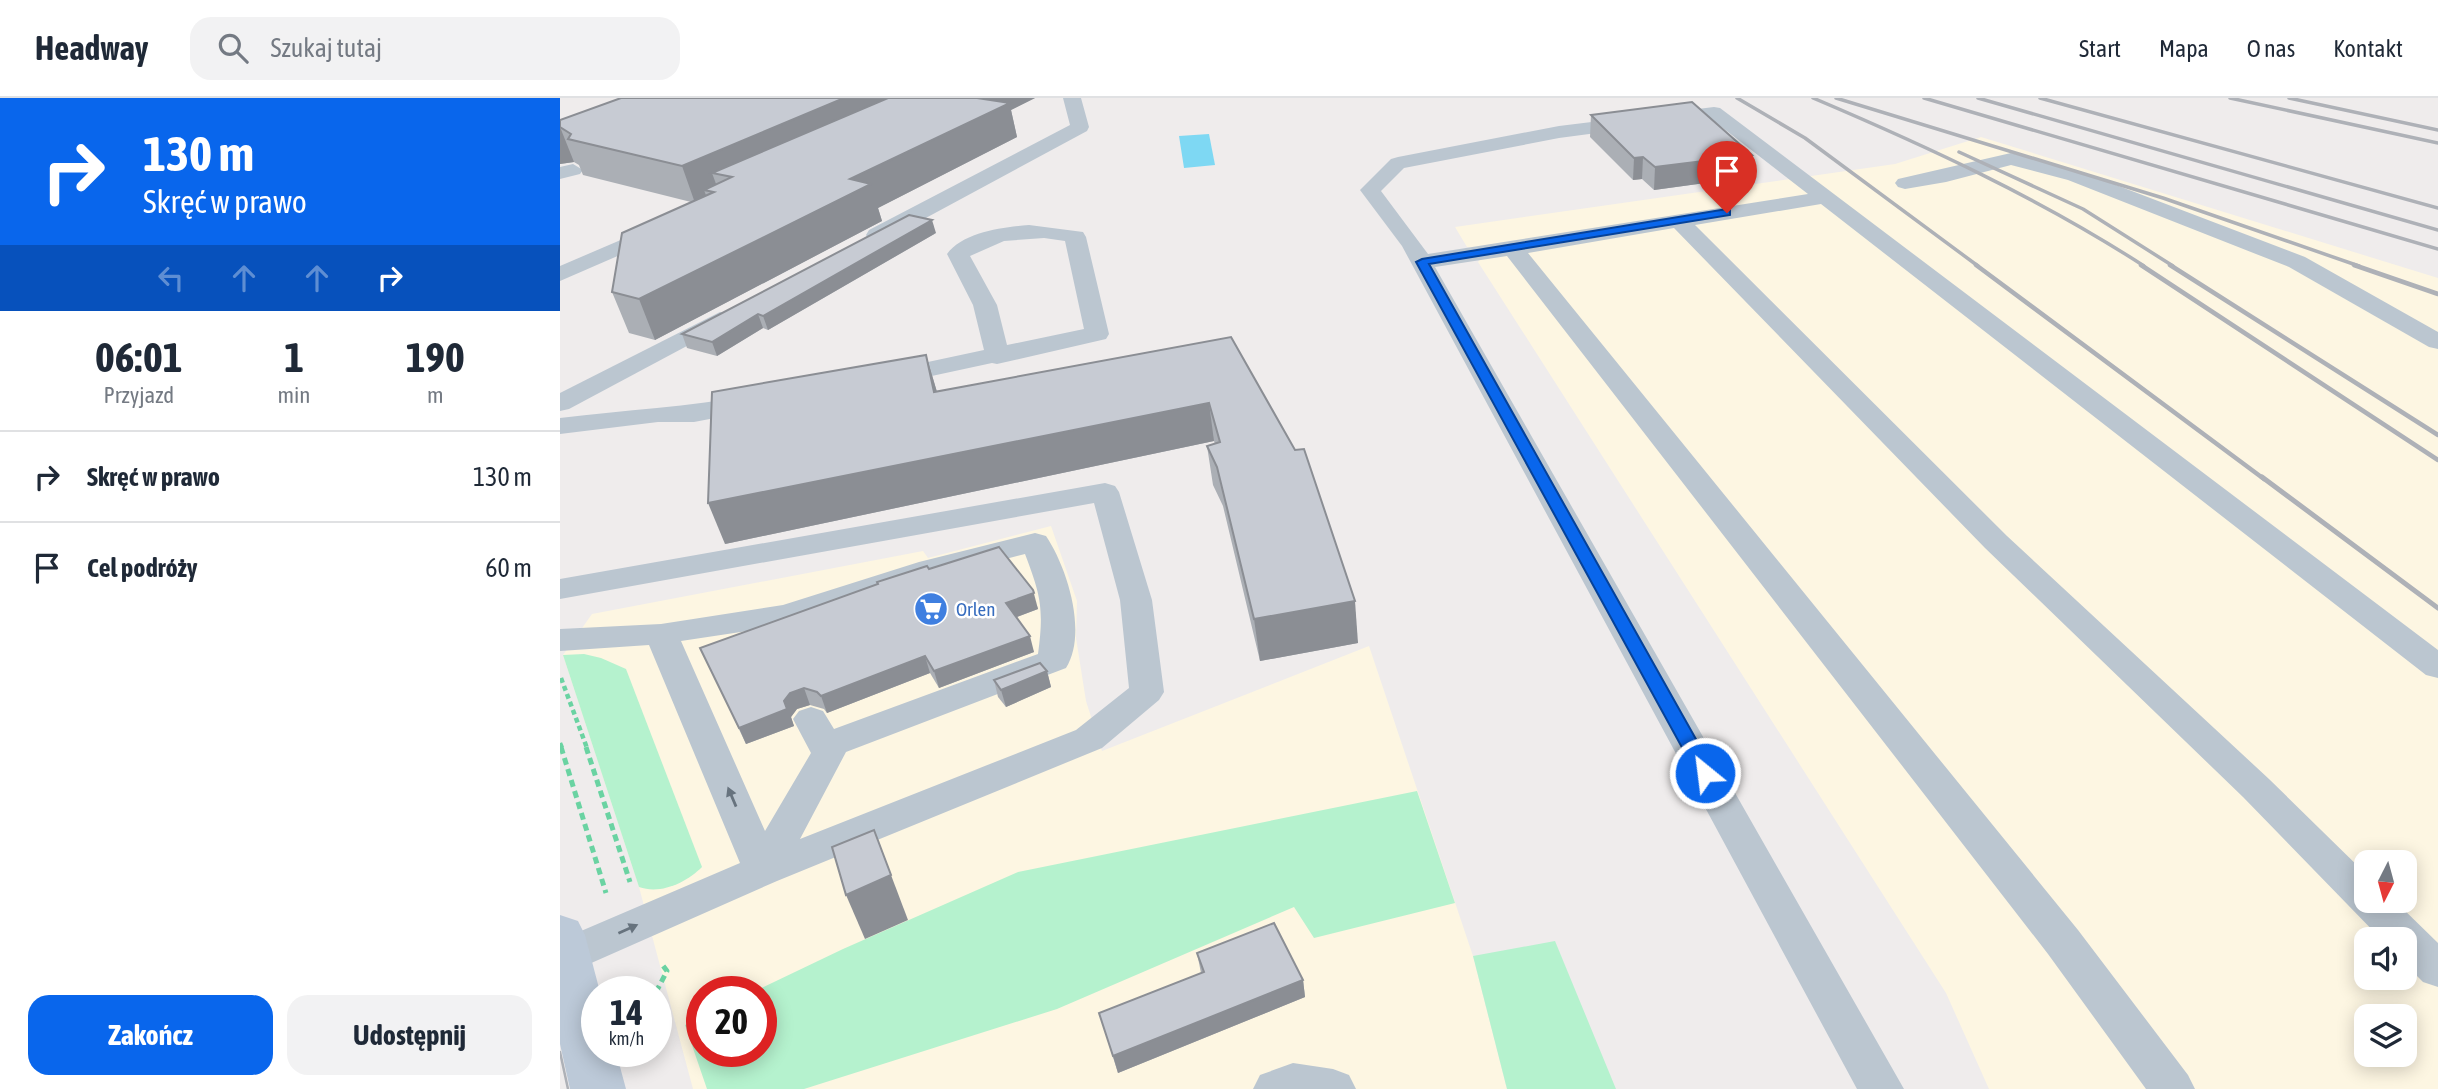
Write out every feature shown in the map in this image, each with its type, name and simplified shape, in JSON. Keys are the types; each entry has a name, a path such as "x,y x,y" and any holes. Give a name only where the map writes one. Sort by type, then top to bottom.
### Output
{"main road":[{"path":"563,946 598,1089"}],"lane":[{"path":"852,248 1080,127 1072,98"},
{"path":"1881,1089 1422,262 1370,190 1398,163 1559,132 1714,112 2438,667"},
{"path":"1905,183 1946,176 2011,159 2076,176 2297,262 2438,342"},
{"path":"1422,262 1824,197"},
{"path":"1678,220 1996,542 2246,779 2354,887"},
{"path":"560,274 671,224"},
{"path":"864,382 997,357 1097,334 1076,237 1043,230 1021,230 976,242 958,254 962,268 983,300 993,326 997,357"},
{"path":"1513,249 2063,942 2172,1089"},
{"path":"560,403 743,306"},
{"path":"560,426 658,414 695,414 772,400"},
{"path":"560,589 1105,492 1136,600 1147,692 1089,739 764,870 563,946"},
{"path":"560,640 661,634 787,615 930,569 1035,542 1056,594 1059,618 1054,660 818,733 829,753 764,870"},
{"path":"661,634 764,870"},
{"path":"661,634 777,639"},
{"path":"2381,914 2438,970"},
{"path":"1276,1089 1293,1083 1333,1089"}],"path":[{"path":"560,675 596,771 632,886"},
{"path":"560,743 597,869"},
{"path":"660,962 667,971 664,976"}],"shaded area":[{"path":"1981,137 2438,278 2438,1089 1989,1089 1946,993 1478,262 1480,259 1473,248 1467,247 1455,227 1895,164"},
{"path":"1051,526 1077,601 1076,638 1086,701 1102,751 1369,646 1473,956 1507,1089 693,1089 687,1067 777,1067 777,976 686,976 686,1063 672,1010 672,976 663,976 639,887 563,655 592,614 923,551 928,558"}],"green space":[{"path":"584,654 626,669 702,867 673,886 656,889 639,887 563,655"},
{"path":"1417,791 1455,903 1314,938 1294,907 1057,1009 804,1089 707,1089 699,1067 777,1067 777,981 1018,872"},
{"path":"1555,941 1616,1089 1507,1089 1473,956"}],"water":[{"path":"1209,134 1215,165 1184,168 1179,136"}],"building":[{"path":"621,98 844,98 682,166 568,139 571,134 560,127 560,120"},
{"path":"888,98 977,98 1010,103 850,179 871,184 639,299 612,292 622,233 714,192 704,190 732,177 712,173"},
{"path":"1692,102 1752,155 1655,167 1643,157 1634,158 1591,115"},
{"path":"909,215 932,220 763,316 758,314 712,342 682,334"},
{"path":"1231,337 1295,450 1304,449 1355,601 1254,619 1217,467 1207,446 1220,442 1209,403 708,503 712,392 926,355 934,392"},
{"path":"999,547 1033,590 1034,593 1006,603 1030,636 934,671 925,656 821,696 804,688 790,693 784,701 787,709 739,728 700,648 878,584 877,582"},
{"path":"1040,663 1047,671 1001,690 994,680"},
{"path":"874,830 891,875 846,895 832,847"},
{"path":"1274,923 1303,980 1113,1056 1099,1013 1204,972 1197,953"}],"tram line":[{"path":"560,1052 568,1089"}],"railway":[{"path":"1737,98 1805,138 1978,266"},
{"path":"1813,98 1898,135 2024,196 2144,266"},
{"path":"1836,98 2163,198 2359,266"},
{"path":"1924,98 2438,249"},
{"path":"1978,98 2438,230"},
{"path":"2040,98 2438,208"},
{"path":"2230,98 2438,143"},
{"path":"2289,98 2438,130"},
{"path":"1959,152 2083,209 2173,266"},
{"path":"1976,265 2264,479"},
{"path":"2141,265 2438,460"},
{"path":"2170,265 2438,435"},
{"path":"2354,265 2438,294"},
{"path":"2262,477 2438,608"}],"place":[{"name":"Orlen","path":"931,609"}],"route":[{"path":"1705,773 1422,262 1727,213"}]}
